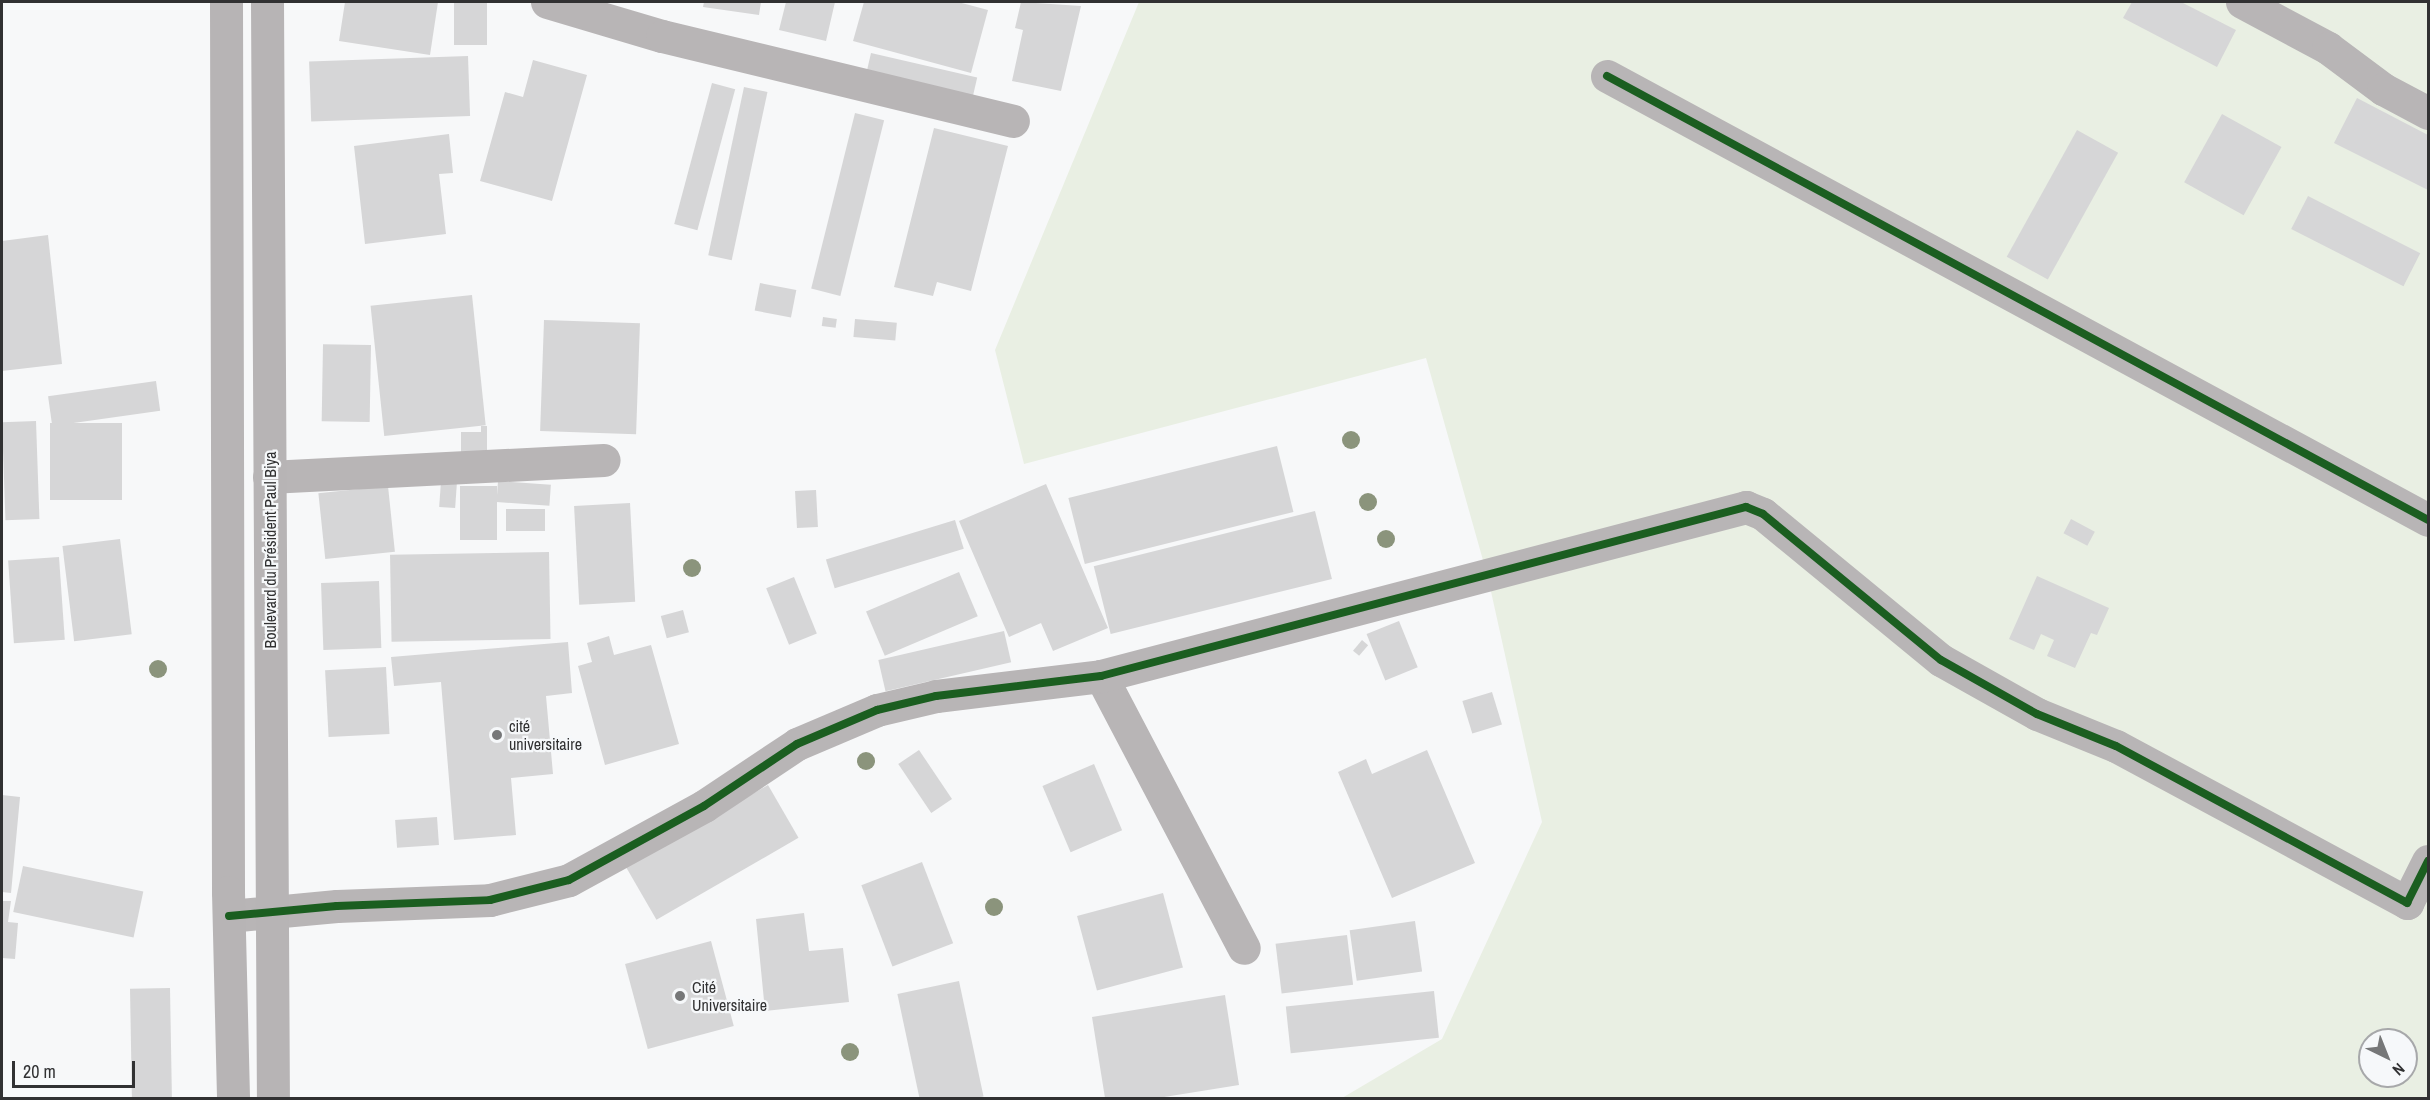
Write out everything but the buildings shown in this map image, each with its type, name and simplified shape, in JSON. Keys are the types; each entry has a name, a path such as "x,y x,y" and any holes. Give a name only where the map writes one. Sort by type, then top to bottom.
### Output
{"main road":[{"path":"226,2 229,916 233,1098"},
{"name":"Boulevard du Président Paul Biya","path":"267,2 273,1098"}],"street":[{"path":"547,2 662,36 1013,121"},
{"path":"2242,2 2328,48 2383,89 2428,113"},
{"path":"1607,76 2428,520"},
{"path":"269,477 604,460"},
{"path":"229,916 273,914 337,906 490,900 569,880 602,866 797,744 838,724 936,696 1101,676 1746,507 1763,514 1941,660 2037,714 2116,746 2407,903 2428,861"},
{"path":"1101,676 1244,948"}],"shaded area":[{"path":"1139,2 2428,2 2428,1098 1342,1098 1442,1039 1542,822 1488,578 1426,358 1024,464 995,350"}],"cycle path":[{"path":"1607,76 2428,520"},
{"path":"229,916 337,906 490,900 569,880 704,806 797,744 877,710 936,696 1101,676 1746,507 1763,514 1941,660 2037,714 2116,746 2407,903 2428,861"}],"place":[{"name":"cité universitaire","path":"497,735"},
{"name":"Cité Universitaire","path":"680,996"}]}
